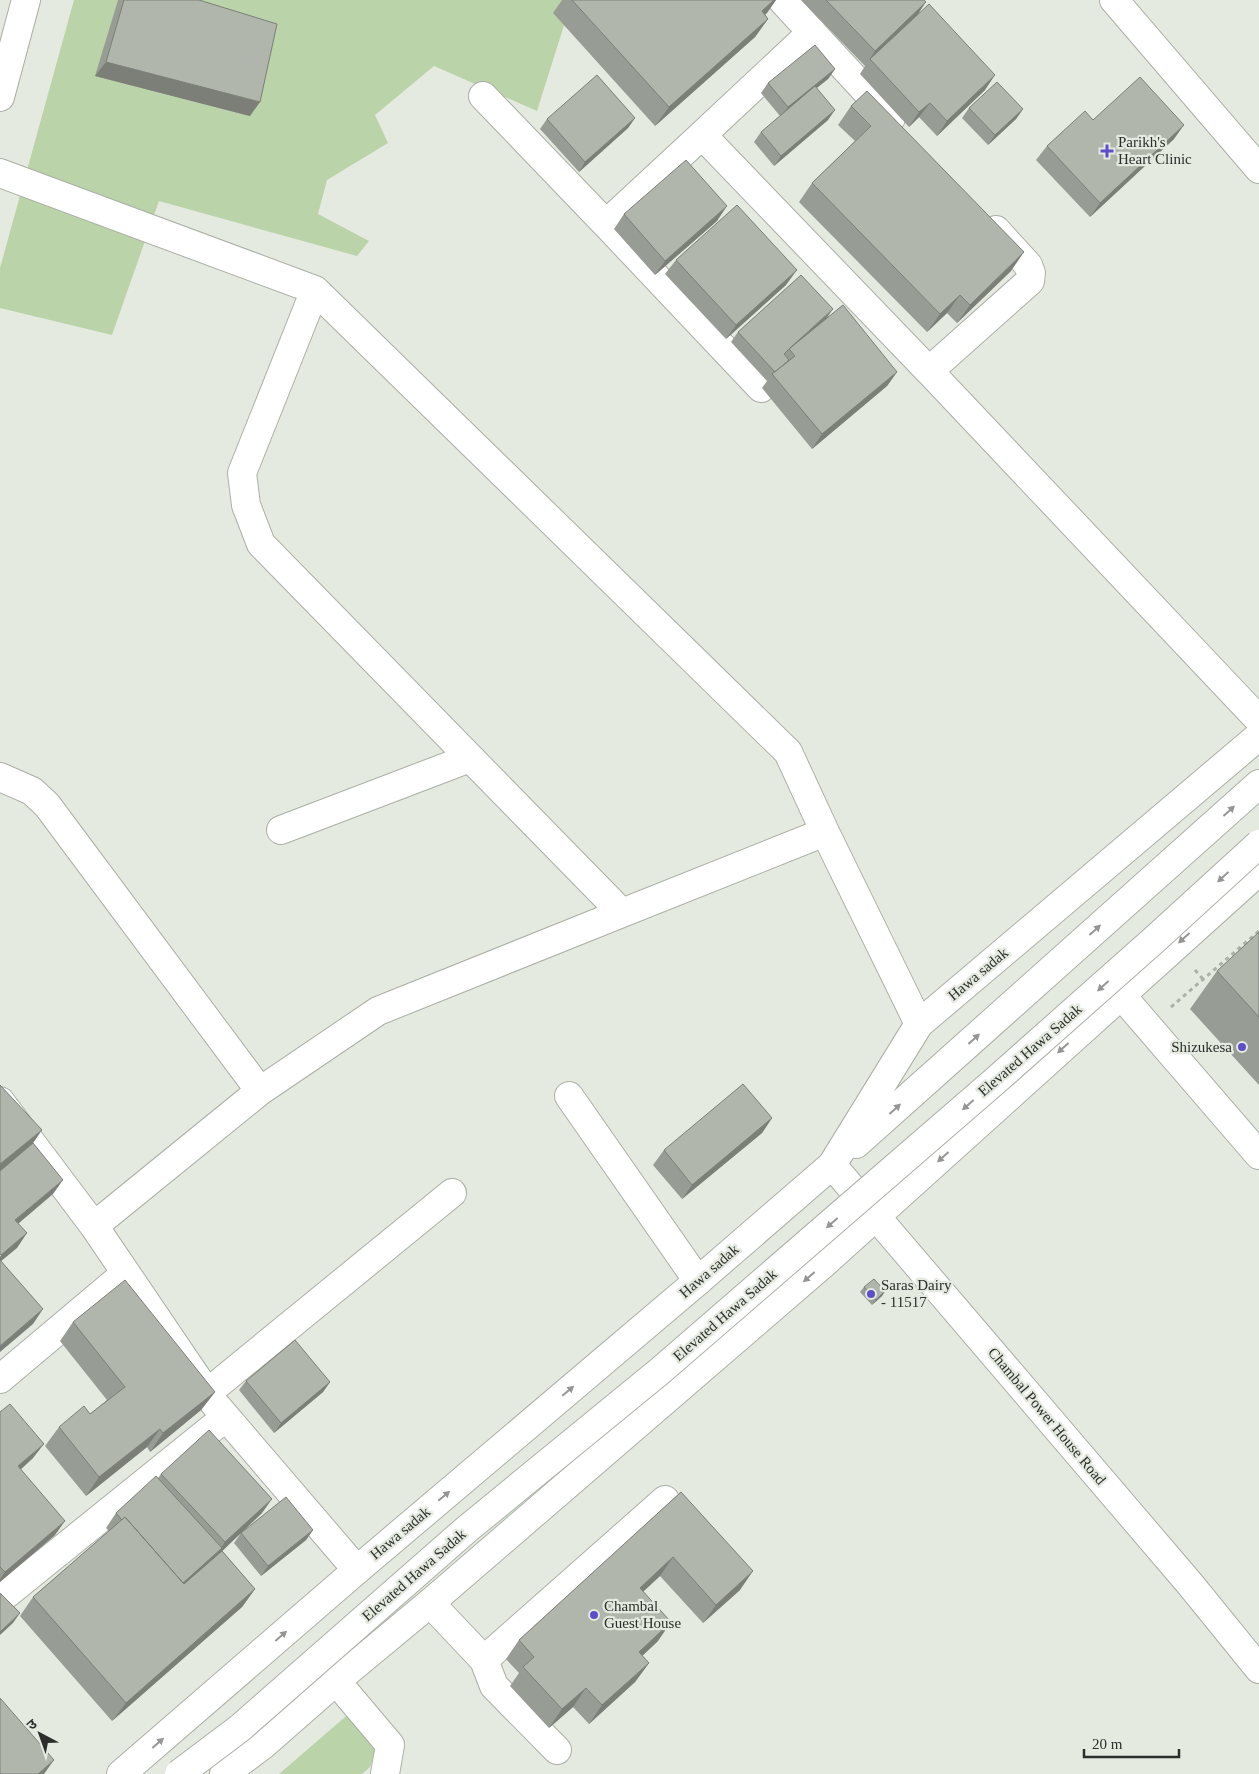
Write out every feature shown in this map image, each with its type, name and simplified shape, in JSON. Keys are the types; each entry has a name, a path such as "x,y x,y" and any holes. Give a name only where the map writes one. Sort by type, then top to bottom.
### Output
{"street":[{"path":"0,97 26,0"},
{"path":"782,0 906,134"},
{"path":"1114,0 1259,169"},
{"path":"606,224 812,32"},
{"path":"483,96 761,388"},
{"path":"702,135 929,371 1259,720"},
{"path":"0,173 315,290 788,752 919,1024"},
{"path":"929,371 1030,281 1031,273 1028,265 981,214"},
{"path":"315,290 242,473 246,505 261,544 622,913"},
{"name":"Hawa sadak","path":"121,1774 832,1165 919,1024 1259,736"},
{"path":"281,830 470,758"},
{"path":"0,778 32,791 47,805 260,1091"},
{"path":"832,1165 1259,784"},
{"path":"94,1226 260,1091 378,1011 825,832"},
{"name":"Elevated Hawa Sadak","path":"179,1774 240,1728 467,1530 667,1365 1003,1074 1259,844"},
{"path":"224,1774 263,1745 430,1603 877,1217 1259,871"},
{"path":"1121,996 1259,1154"},
{"path":"569,1096 698,1281"},
{"path":"0,1101 94,1226 207,1393 357,1570"},
{"name":"Chambal Power House Road","path":"832,1165 1190,1584 1259,1669"},
{"path":"207,1393 452,1192"},
{"path":"0,1379 126,1272"},
{"path":"4,1596 226,1417"},
{"path":"484,1660 665,1500"},
{"path":"430,1603 484,1660 494,1686 557,1750"},
{"path":"336,1681 390,1745 385,1774"}],"path":[{"path":"1203,979 1259,931"}],"green space":[{"path":"74,0 572,0 537,111 434,66 375,115 388,143 327,180 318,214 369,241 357,256 159,201 112,335 0,308 0,268"},
{"path":"352,1711 376,1749 370,1767 362,1774 279,1774"}],"building":[{"path":"124,0 199,0 277,24 260,102 106,62"},
{"path":"572,0 774,0 762,11 768,19 669,107"},
{"path":"826,0 924,0 926,2 875,51"},
{"path":"929,4 995,75 947,121 930,103 919,112 870,59"},
{"path":"815,45 835,69 788,107 768,83"},
{"path":"597,75 635,118 585,162 547,119"},
{"path":"1140,77 1184,125 1100,203 1047,146 1085,111 1093,120"},
{"path":"997,82 1023,109 995,135 969,108"},
{"path":"815,86 835,110 781,156 761,132"},
{"path":"867,91 1024,252 970,305 960,295 940,314 812,183 871,126 851,106"},
{"path":"686,160 727,206 665,261 624,214"},
{"path":"737,205 797,270 736,325 676,260"},
{"path":"801,275 833,309 784,354 789,360 775,372 738,332"},
{"path":"843,305 897,372 822,434 772,374 795,356 789,349"},
{"path":"1259,932 1259,1017 1217,971"},
{"path":"743,1084 772,1118 692,1185 664,1150"},
{"path":"0,1085 42,1130 0,1164"},
{"path":"33,1143 63,1180 15,1220 27,1233 1,1255 0,1171"},
{"path":"0,1260 43,1309 0,1346"},
{"path":"874,1279 885,1291 876,1300 864,1287"},
{"path":"125,1280 215,1392 163,1433 160,1429 99,1477 59,1427 84,1406 90,1414 125,1387 73,1322"},
{"path":"295,1340 330,1382 281,1423 246,1381"},
{"path":"10,1404 44,1444 18,1466 65,1521 5,1572 0,1567 0,1412"},
{"path":"209,1430 272,1499 225,1542 161,1474"},
{"path":"156,1476 222,1548 183,1583 125,1517 122,1520 116,1513"},
{"name":"Chambal Guest House","path":"681,1492 753,1571 716,1605 673,1557 640,1588 671,1622 639,1652 649,1663 602,1705 586,1688 562,1709 523,1667 534,1657 519,1640"},
{"path":"286,1497 313,1530 268,1566 241,1533"},
{"path":"125,1517 184,1584 222,1551 255,1589 126,1703 33,1597"},
{"path":"0,1593 20,1613 0,1632"},
{"path":"0,1698 54,1760 38,1774 0,1774"}],"place":[{"name":"Parikh's Heart Clinic","path":"1107,151"},
{"name":"Shizukesa","path":"1242,1047"},
{"name":"Saras Dairy - 11517","path":"871,1294"},
{"name":"Chambal Guest House","path":"594,1615"}]}
